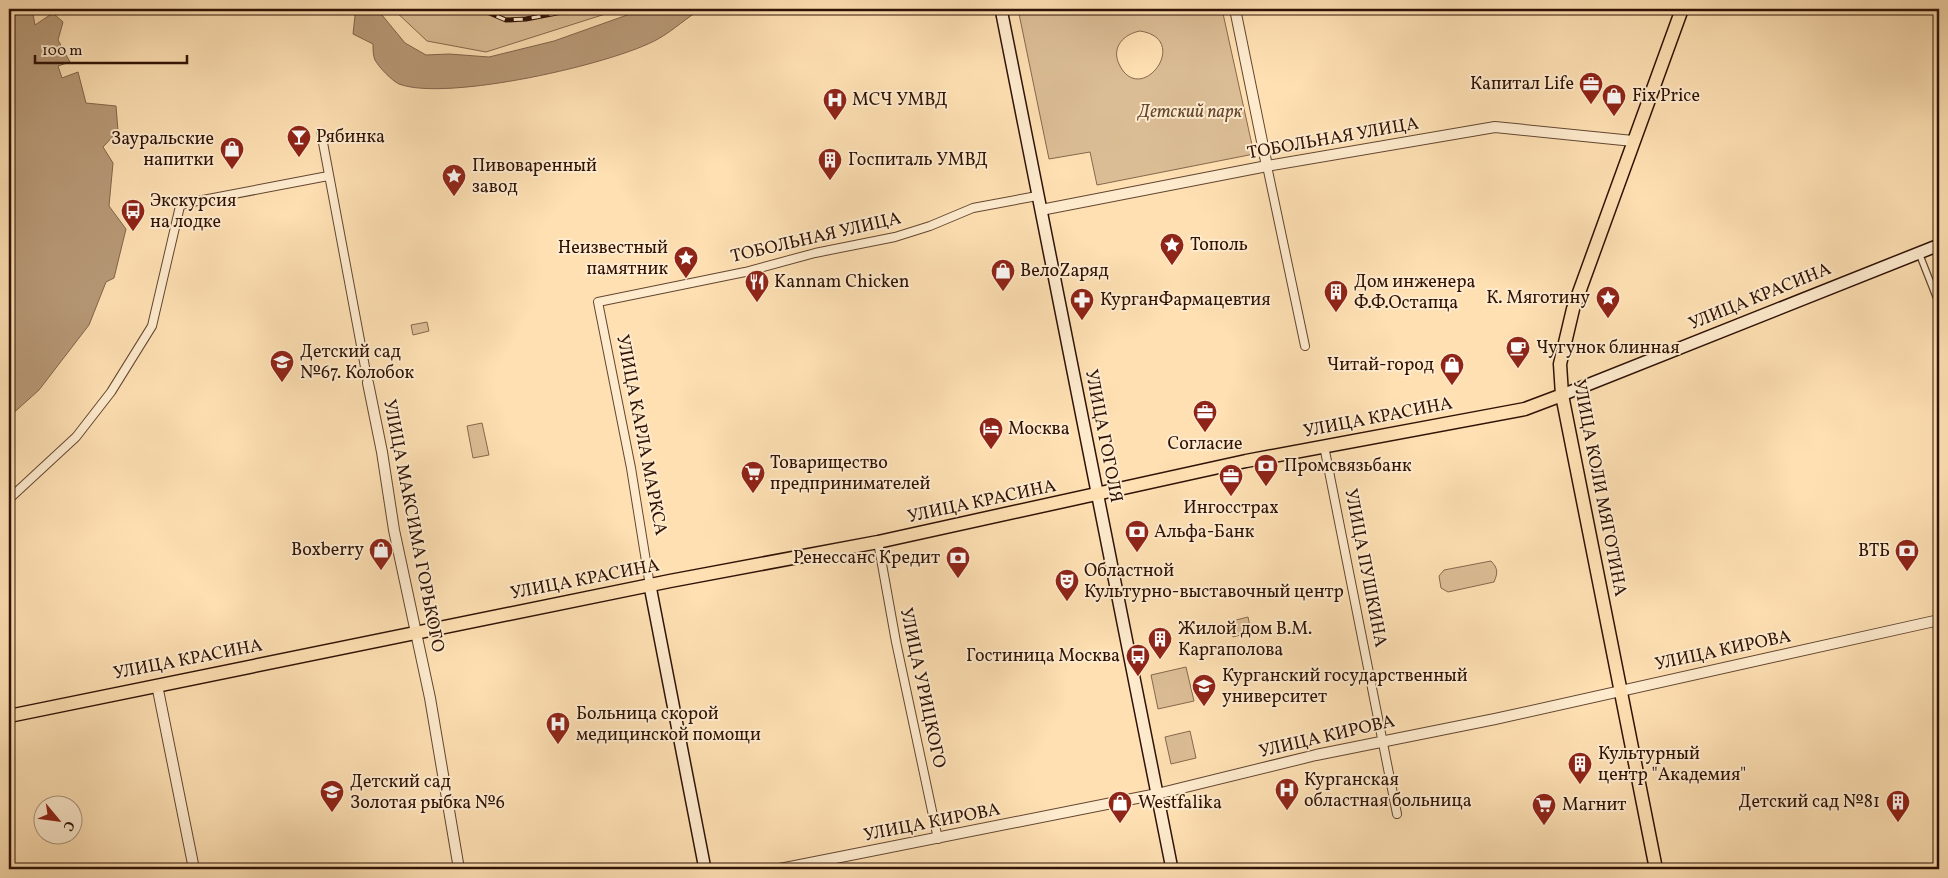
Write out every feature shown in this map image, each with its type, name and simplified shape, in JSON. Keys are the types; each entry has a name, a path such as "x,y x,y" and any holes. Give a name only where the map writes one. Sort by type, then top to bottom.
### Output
{"main road":[{"name":"УЛИЦА ГОГОЛЯ","path":"1001,9 1172,869"},
{"name":"УЛИЦА КОЛИ МЯГОТИНА","path":"1656,869 1562,395 1560,364 1565,336 1633,141 1682,9"},
{"name":"УЛИЦА КРАСИНА","path":"9,716 418,632 878,542 1246,461 1525,408 1939,245"},
{"name":"УЛИЦА КАРЛА МАРКСА","path":"650,586 705,869"}],"street":[{"path":"1235,9 1305,346"},
{"name":"ТОБОЛЬНАЯ УЛИЦА","path":"1041,210 1267,166 1495,127 1633,141"},
{"name":"УЛИЦА МАКСИМА ГОРЬКОГО","path":"320,132 382,452 394,530 418,632 459,869"},
{"path":"9,499 76,437 111,392 152,326 180,206 187,203 328,176"},
{"name":"ТОБОЛЬНАЯ УЛИЦА","path":"598,302 745,272 815,253 895,237 930,226 973,208 1037,196"},
{"path":"1919,253 1939,304"},
{"name":"УЛИЦА КАРЛА МАРКСА","path":"598,302 631,468 650,586"},
{"name":"УЛИЦА ПУШКИНА","path":"1324,446 1397,814"},
{"name":"УЛИЦА УРИЦКОГО","path":"878,542 896,642 938,839"},
{"name":"УЛИЦА КИРОВА","path":"780,869 1157,794 1316,754 1495,719 1939,620"},
{"path":"157,685 194,869"}],"green space":[{"path":"393,9 621,9 486,52 427,41"},
{"name":"Детский парк","path":"1018,9 1222,9 1254,154 1097,185 1090,152 1049,159","holes":["1140,31 1155,37 1162,46 1162,57 1157,67 1149,75 1139,79 1128,76 1117,58 1120,42 1129,35"]},
{"path":"427,322 429,331 413,335 411,325"},
{"path":"482,423 489,455 473,458 467,426"},
{"path":"1491,561 1497,571 1494,582 1448,592 1441,588 1439,576 1444,570"},
{"path":"1248,617 1251,632 1233,637 1230,625 1232,621"},
{"path":"1186,667 1194,701 1158,709 1151,675"},
{"path":"1190,731 1196,758 1171,764 1165,737"}],"shaded area":[{"path":"9,9 41,9 33,14 35,25 53,13 63,22 58,40 70,62 58,66 62,78 78,72 86,103 116,106 118,131 103,147 113,163 109,206 126,229 114,278 106,282 89,325 39,390 9,417"},
{"path":"349,9 377,9 405,43 426,55 449,54 489,57 554,41 644,9 702,9 658,39 606,59 530,78 453,88 422,88 399,84 382,69 374,58 373,44 353,34 355,16"}],"railway":[{"path":"480,9 506,20 526,19 577,9"}],"place":[{"name":"Капитал Life","path":"1591,105"},
{"name":"Fix Price","path":"1614,117"},
{"name":"МСЧ УМВД","path":"835,121"},
{"name":"Рябинка","path":"299,158"},
{"name":"Зауральские напитки","path":"232,170"},
{"name":"Госпиталь УМВД","path":"830,181"},
{"name":"Пивоваренный завод","path":"454,197"},
{"name":"Экскурсия на лодке","path":"133,232"},
{"name":"Тополь","path":"1172,266"},
{"name":"Неизвестный памятник","path":"686,279"},
{"name":"ВелоZаряд","path":"1003,292"},
{"name":"Kannam Chicken","path":"757,303"},
{"name":"Дом инженера Ф.Ф.Остапца","path":"1336,313"},
{"name":"К. Мяготину","path":"1608,319"},
{"name":"КурганФармацевтия","path":"1082,321"},
{"name":"Чугунок блинная","path":"1518,369"},
{"name":"Детский сад №67. Колобок","path":"282,383"},
{"name":"Читай-город","path":"1452,386"},
{"name":"Согласие","path":"1205,433"},
{"name":"Москва","path":"991,450"},
{"name":"Промсвязьбанк","path":"1266,487"},
{"name":"Товарищество предпринимателей","path":"753,494"},
{"name":"Ингосстрах","path":"1231,497"},
{"name":"Альфа-Банк","path":"1137,553"},
{"name":"Boxberry","path":"381,571"},
{"name":"ВТБ","path":"1907,572"},
{"name":"Ренессанс Кредит","path":"958,579"},
{"name":"Областной Культурно-выставочный центр","path":"1067,602"},
{"name":"Жилой дом В.М. Каргаполова","path":"1160,660"},
{"name":"Гостиница Москва","path":"1138,677"},
{"name":"Курганский государственный университет","path":"1204,707"},
{"name":"Больница скорой медицинской помощи","path":"558,745"},
{"name":"Культурный центр \"Академия\"","path":"1580,785"},
{"name":"Курганская областная больница","path":"1287,811"},
{"name":"Детский сад Золотая рыбка №6","path":"332,813"},
{"name":"Детский сад №81","path":"1898,823"},
{"name":"Westfalika","path":"1120,824"},
{"name":"Магнит","path":"1544,826"}]}
